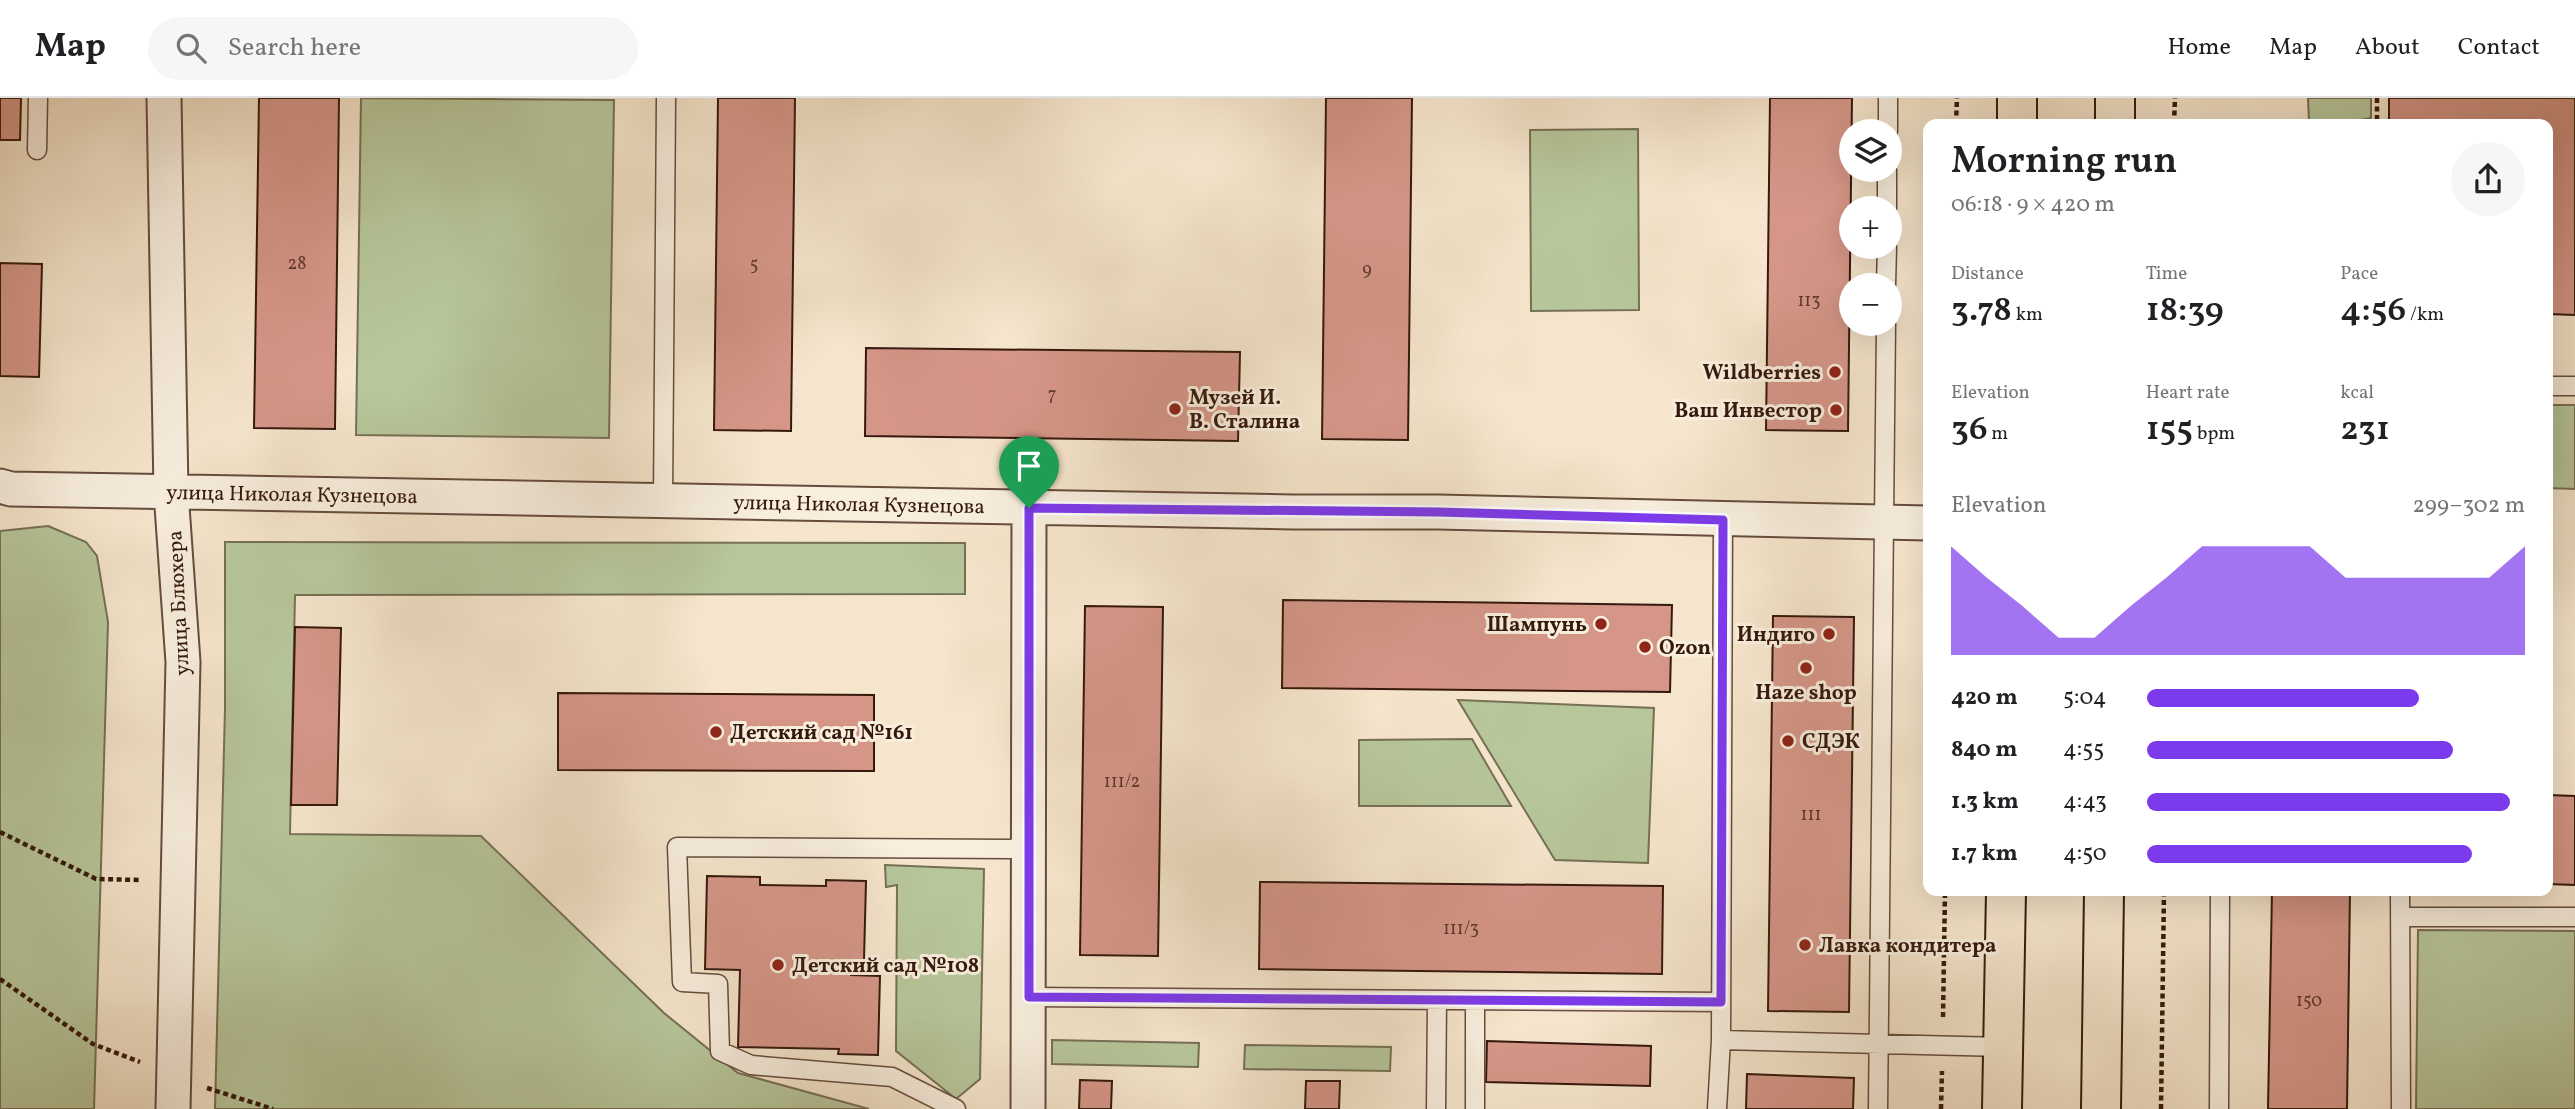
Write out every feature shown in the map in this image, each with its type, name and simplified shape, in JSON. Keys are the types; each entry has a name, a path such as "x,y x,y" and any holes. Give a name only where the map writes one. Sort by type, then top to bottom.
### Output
{"main road":[{"path":"2017,98 2017,119"},
{"path":"2115,98 2115,119"},
{"path":"2003,1109 2006,896"},
{"path":"2101,1109 2104,896"}],"street":[{"name":"улица Блюхера","path":"164,98 171,492 183,663 173,1109"},
{"name":"улица Николая Кузнецова","path":"0,486 11,489 1029,508 1438,512 1923,523"},
{"path":"1028,1109 1029,508"}],"lane":[{"path":"37,150 38,98"},
{"path":"663,501 666,98"},
{"path":"1888,98 1888,119"},
{"path":"1878,1109 1881,1044 1886,336"},
{"path":"2553,386 2575,386"},
{"path":"1717,1109 1721,1040 1723,520"},
{"path":"956,1109 892,1077 751,1065 720,1051 718,984 682,982 677,847 1029,847"},
{"path":"2219,1109 2220,896"},
{"path":"2400,896 2401,1109"},
{"path":"2400,917 2575,917"},
{"path":"1029,997 1721,1002"},
{"path":"1436,1109 1437,1001"},
{"path":"1475,1001 1475,1109"},
{"path":"1721,1040 2003,1047"}],"path":[{"path":"1956,98 1956,119"},
{"path":"2174,119 2175,98"},
{"path":"2377,98 2377,119"},
{"path":"0,832 96,879 178,881"},
{"path":"1941,1109 1945,896"},
{"path":"2161,1109 2164,896"},
{"path":"0,979 93,1044"}],"green space":[{"path":"361,98 614,100 609,438 356,435"},
{"path":"2308,98 2371,98 2371,118 2309,119"},
{"path":"1638,129 1639,310 1531,311 1530,130"},
{"path":"2553,405 2575,405 2575,489 2553,488"},
{"path":"48,526 86,542 97,556 108,622 94,1109 0,1109 0,531"},
{"path":"225,542 965,543 965,594 295,595 290,834 481,836 664,1013 738,1073 869,1109 215,1109 225,708"},
{"path":"1458,700 1654,708 1648,863 1555,860"},
{"path":"1472,739 1511,806 1359,806 1359,740"},
{"path":"885,865 984,869 980,1079 956,1099 896,1051 897,885 886,887"},
{"path":"2418,930 2575,931 2575,1109 2416,1109"},
{"path":"1052,1040 1199,1043 1198,1067 1052,1064"},
{"path":"1245,1045 1391,1047 1390,1071 1244,1069"}],"building":[{"path":"0,98 21,98 20,140 0,140"},
{"path":"259,98 339,98 335,429 254,428"},
{"path":"718,98 795,98 791,431 714,430"},
{"path":"1326,98 1412,98 1408,440 1322,439"},
{"path":"1770,98 1852,98 1852,119 1839,119 1839,182 1851,182 1851,196 1839,196 1839,259 1850,259 1850,273 1839,273 1839,336 1849,336 1848,431 1766,430"},
{"path":"2389,98 2575,98 2575,315 2553,314 2553,119 2389,119"},
{"path":"0,263 42,264 39,377 0,376"},
{"path":"866,348 1240,352 1238,441 865,436"},
{"path":"1283,600 1672,605 1670,692 1282,688"},
{"path":"1085,606 1163,607 1158,956 1080,955"},
{"path":"1773,616 1854,617 1849,1012 1768,1011"},
{"path":"295,627 341,628 337,805 291,805"},
{"name":"Детский сад №161","path":"558,693 874,695 874,771 558,770"},
{"path":"2553,795 2575,796 2575,885 2553,884"},
{"name":"Детский сад №108","path":"707,876 760,877 760,885 826,886 826,880 866,881 864,960 851,960 851,975 880,976 878,1055 838,1054 839,1049 738,1047 740,970 705,969"},
{"path":"1260,882 1663,886 1662,974 1259,969"},
{"path":"2272,896 2350,896 2347,1109 2268,1109"},
{"path":"1487,1041 1651,1046 1650,1086 1486,1082"},
{"path":"1747,1074 1854,1078 1853,1109 1746,1109"},
{"path":"1080,1080 1112,1081 1111,1109 1079,1109"},
{"path":"1306,1081 1340,1081 1339,1109 1305,1109"}],"place":[{"name":"Wildberries","path":"1835,372"},
{"name":"Музей И. В. Сталина","path":"1175,409"},
{"name":"Ваш Инвестор","path":"1836,410"},
{"name":"Шампунь","path":"1601,624"},
{"name":"Индиго","path":"1829,634"},
{"name":"Ozon","path":"1645,647"},
{"name":"Haze shop","path":"1806,668"},
{"name":"Детский сад №161","path":"716,732"},
{"name":"СДЭК","path":"1788,741"},
{"name":"Лавка кондитера","path":"1805,945"},
{"name":"Детский сад №108","path":"778,965"}],"route":[{"path":"1029,508 1438,512 1723,520 1721,1002 1029,997 1029,508"}]}
